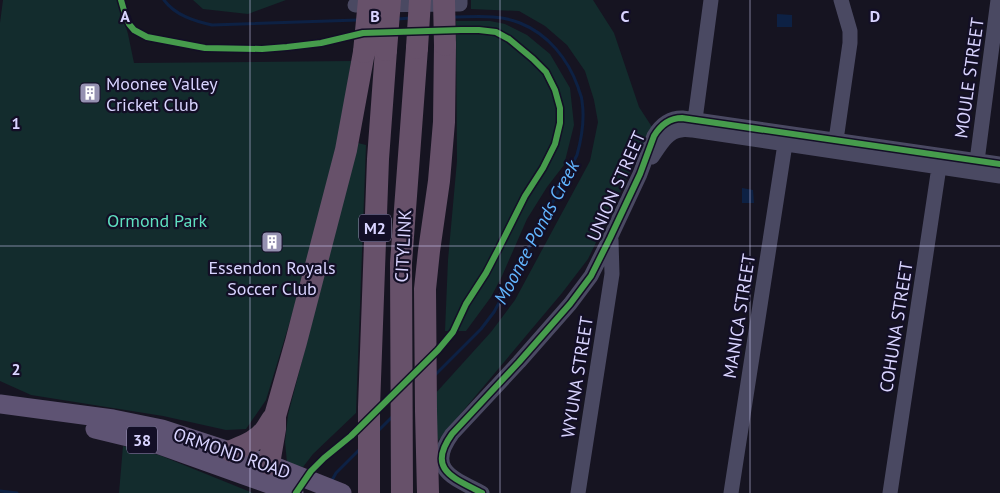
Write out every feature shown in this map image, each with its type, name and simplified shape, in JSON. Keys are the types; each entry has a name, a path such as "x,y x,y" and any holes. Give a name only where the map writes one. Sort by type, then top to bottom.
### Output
{"highway":[{"name":"CITYLINK","path":"369,493 369,407 378,159 390,0"},
{"name":"CITYLINK","path":"402,493 401,263 420,0"},
{"path":"428,492 425,289 443,132 444,0"},
{"path":"278,479 275,416 346,150 364,52 362,2"},
{"path":"231,451 251,442 259,436 266,430 275,416"}],"main road":[{"name":"ORMOND ROAD","path":"0,404 113,419 162,429 231,451 278,479"},
{"name":"ORMOND ROAD","path":"0,416 89,427 116,433 278,479 342,493"}],"street":[{"path":"362,2 460,4 460,0"},
{"path":"694,125 711,0"},
{"path":"836,140 850,42 850,30 841,0"},
{"name":"MOULE STREET","path":"977,161 998,0"},
{"name":"UNION STREET","path":"482,493 449,474 443,467 444,445 576,297 597,265 640,174 651,143 657,131 666,122 674,118 682,118 694,125 785,144 1000,164"},
{"name":"UNION STREET","path":"694,125 836,140 939,167 1000,176"},
{"name":"MANICA STREET","path":"731,493 785,144"},
{"name":"COHUNA STREET","path":"890,493 939,167"},
{"name":"WYUNA STREET","path":"578,493 612,274 610,238"},
{"path":"0,393 49,410"}],"green space":[{"name":"Ormond Park","path":"3,0 118,0 134,63 351,61 333,180 266,400 246,429 226,430 163,416 31,395 0,381 0,23"},
{"path":"193,0 286,0 248,14 203,9"},
{"path":"471,0 593,0 614,33 639,107 652,127 588,259 562,293 436,443 434,395 491,332 515,300 590,161 598,122 594,100 585,71 567,45 545,26 519,11 471,9"},
{"path":"456,21 490,21 505,24 527,35 550,54 570,88 574,125 564,165 547,187 527,219 491,297 466,331 445,331 448,260 457,161"},
{"path":"358,143 366,145 356,413 313,454 303,467 287,463 285,442 288,415"},
{"path":"123,446 159,455 253,493 119,493"}],"water":[{"path":"777,14 792,15 792,27 777,27"},
{"path":"742,188 753,190 754,203 742,203"}],"waterway":[{"name":"Moonee Ponds Creek","path":"164,0 185,17 212,25 358,20"},
{"name":"Moonee Ponds Creek","path":"435,375 481,329 494,312 577,155 583,122 582,97 574,77 563,57 548,41 530,28 512,20 486,17 452,17"},
{"name":"Moonee Ponds Creek","path":"397,19 411,18"},
{"name":"Moonee Ponds Creek","path":"378,431 393,416"},
{"name":"Moonee Ponds Creek","path":"331,482 336,473 360,449"},
{"path":"0,491 17,493"}],"cycle path":[{"path":"121,0 129,24 134,30 147,37 205,48 262,49 287,47 321,43 363,33 461,30 496,32 509,39 533,59 546,72 555,90 560,108 560,123 555,144 543,168 525,196 486,273 466,304 453,332 438,350 351,436 311,471 296,493"},
{"path":"482,493 462,483 447,471 443,465 442,456 445,446 452,434 519,362 570,304 591,276 640,174 654,136 665,123 673,119 682,118 1000,164"}],"place":[{"name":"Moonee Valley Cricket Club","path":"90,93"},
{"name":"Essendon Royals Soccer Club","path":"272,242"}]}
